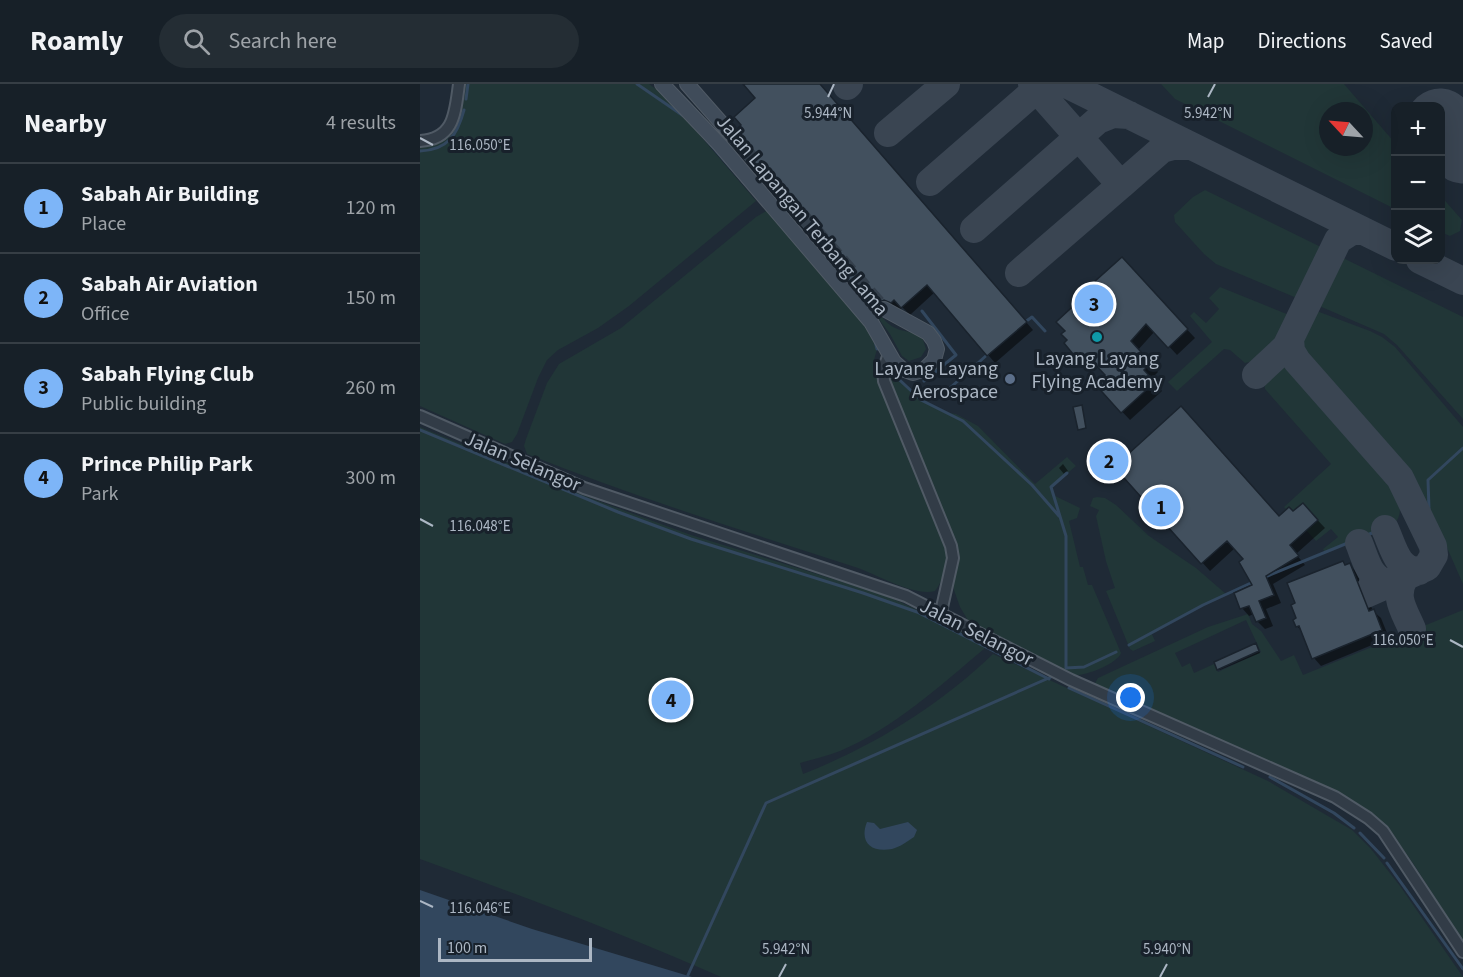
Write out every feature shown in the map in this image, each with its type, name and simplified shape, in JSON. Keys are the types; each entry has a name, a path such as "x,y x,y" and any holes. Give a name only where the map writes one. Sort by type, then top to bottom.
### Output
{"main road":[{"name":"Jalan Lapangan Terbang Lama","path":"662,84 720,145 871,322 889,354 902,369 913,373 925,369 934,360 937,349 934,341 928,333 884,309"},
{"name":"Jalan Lapangan Terbang Lama","path":"687,84 731,134"}],"street":[{"path":"420,141 437,138 450,126 454,117 459,84"},
{"path":"889,354 883,370 884,381 951,546 953,558 941,612"},
{"name":"Jalan Selangor","path":"420,416 584,488 906,596 1071,680 1256,760 1351,806 1383,831 1463,952"}],"green space":[{"path":"464,84 649,84 686,119 756,201 629,306 598,328 558,350 547,360 517,434 512,442 505,444 420,406 420,145 440,140"},
{"path":"1161,84 1344,84 1360,102 1319,102 1319,156 1373,156 1373,118 1391,138 1391,207 1175,99"},
{"path":"1205,190 1323,248 1299,299 1216,264 1175,222 1174,215 1193,197"},
{"path":"1445,201 1462,220 1460,231 1450,236 1445,234"},
{"path":"768,210 867,328 877,349 873,364 878,381 945,543 945,568 942,580 935,591 927,592 907,588 858,568 650,499 527,454 524,446 526,439 547,383 559,364 621,328 756,217"},
{"path":"1341,257 1463,317 1463,419 1397,345 1384,334 1317,305"},
{"path":"1220,287 1289,315 1286,323 1268,352 1261,357 1245,363 1230,350 1224,349 1177,391 1168,382 1212,342 1190,316 1194,312 1206,323 1219,309 1209,298"},
{"path":"1314,310 1370,331 1395,347 1463,427 1463,584 1430,509 1427,509 1411,478 1303,357 1299,344 1300,338"},
{"path":"881,316 891,326 922,337 926,349 921,357 909,361 902,356 878,318"},
{"path":"1281,363 1287,365 1301,379 1397,490 1400,512 1394,524 1325,552 1323,549 1338,537 1331,529 1316,541 1306,530 1318,520 1303,503 1293,511 1289,507 1286,509 1284,507 1331,464 1265,389 1267,377"},
{"path":"890,371 921,400 978,426 1035,484 1067,457 1076,466 1051,487 1053,495 1080,508 1077,518 1069,521 1080,567 1083,567 1088,585 1092,585 1121,653 1113,661 1092,672 1072,675 969,622 954,590 953,578 957,549 955,542 889,383 887,373"},
{"path":"420,427 590,498 691,535 885,595 984,641 984,649 898,719 860,742 835,753 800,763 803,774 854,751 904,723 950,691 993,654 1268,781 1352,830 1371,849 1400,886 1463,977 721,977 609,930 420,859"},
{"path":"1093,498 1105,498 1116,505 1149,536 1196,568 1226,594 1151,632 1155,641 1133,651 1130,649 1106,591 1115,588 1106,561 1096,516 1099,510 1090,506"},
{"path":"1463,610 1463,941 1403,849 1380,821 1365,809 1337,792 1094,685 1098,678 1208,627 1248,614 1252,624 1261,631 1281,661 1294,655 1303,675","holes":["1246,620 1261,652 1218,672 1214,664 1194,673 1190,663 1182,667 1175,653"]}],"water":[{"path":"867,822 874,823 880,829 908,822 917,830 914,837 898,847 878,849 866,840"},
{"path":"420,890 532,929 692,977 420,977"}],"building":[{"path":"743,84 820,84 1027,322 987,356 927,285 901,308 894,300 891,303 884,300 879,302 875,309 877,315 730,143 736,141 740,136 738,128 741,125 734,117 755,98"},
{"path":"1122,257 1188,329 1168,348 1146,324 1131,341 1151,363 1144,370 1155,382 1121,413 1095,384 1105,375 1088,357 1085,359 1083,357 1078,362 1071,355 1073,354 1064,343 1067,340 1061,334 1065,331 1056,322 1096,285 1093,283"},
{"path":"1082,405 1086,428 1078,430 1073,407"},
{"path":"1181,406 1279,516 1289,507 1293,511 1303,503 1318,520 1290,545 1299,556 1266,576 1274,595 1259,601 1266,618 1256,622 1249,606 1240,609 1234,593 1252,585 1239,562 1243,559 1227,541 1201,564 1099,450 1111,439 1126,456"},
{"path":"1343,561 1345,565 1350,563 1369,611 1374,609 1382,630 1312,659 1299,626 1296,627 1293,620 1296,618 1291,605 1295,603 1287,583"},
{"path":"1256,643 1259,651 1217,670 1214,662"}],"waterway":[{"path":"466,99 468,84"},
{"path":"637,84 685,117"},
{"path":"420,151 438,148 450,139 458,127 464,110"},
{"path":"704,137 745,184"},
{"path":"922,311 956,355 924,381"},
{"path":"1025,322 1032,317 1045,331"},
{"path":"875,341 877,349"},
{"path":"941,396 988,354"},
{"path":"890,371 921,400 963,421 1032,485 1059,516"},
{"path":"420,430 618,512 691,539 917,612 1049,679"},
{"path":"1429,509 1428,480 1463,448"},
{"path":"1067,473 1051,487 1066,536 1066,668 1084,667 1116,652"},
{"path":"1265,577 1394,524"},
{"path":"1129,645 1203,605 1253,582"},
{"path":"688,975 766,803 1051,677"},
{"path":"1069,688 1243,767"},
{"path":"1270,777 1334,813 1354,828"},
{"path":"1360,833 1384,858"},
{"path":"1387,863 1463,969"}],"taxiway":[{"path":"888,133 946,84"},
{"path":"1019,273 1121,185 1032,84"},
{"path":"930,182 1037,89 1049,84"},
{"path":"1066,84 1391,245"},
{"path":"974,229 1098,120 1113,114 1129,115"},
{"path":"1121,185 1162,149 1173,146 1191,146"},
{"path":"1256,375 1286,347 1338,240 1352,231 1363,231"},
{"path":"1428,264 1463,281"},
{"path":"1290,339 1291,351 1297,361 1400,478 1433,546 1434,555 1427,567 1366,594 1372,587 1374,577"},
{"path":"1385,529 1393,550 1401,562 1406,567 1419,571"},
{"path":"1359,543 1373,574 1383,582 1390,583"},
{"path":"1405,577 1400,597 1412,629"}],"runway":[{"path":"1445,129 1463,149"}],"tunnel":[{"path":"731,134 884,309"}],"place":[{"name":"Sabah Flying Club","path":"1094,304"},
{"name":"Layang Layang Flying Academy","path":"1097,337"},
{"name":"Layang Layang Aerospace","path":"1010,379"},
{"name":"Sabah Air Aviation","path":"1109,461"},
{"name":"Sabah Air Building","path":"1161,507"},
{"name":"Prince Philip Park","path":"671,700"}]}
